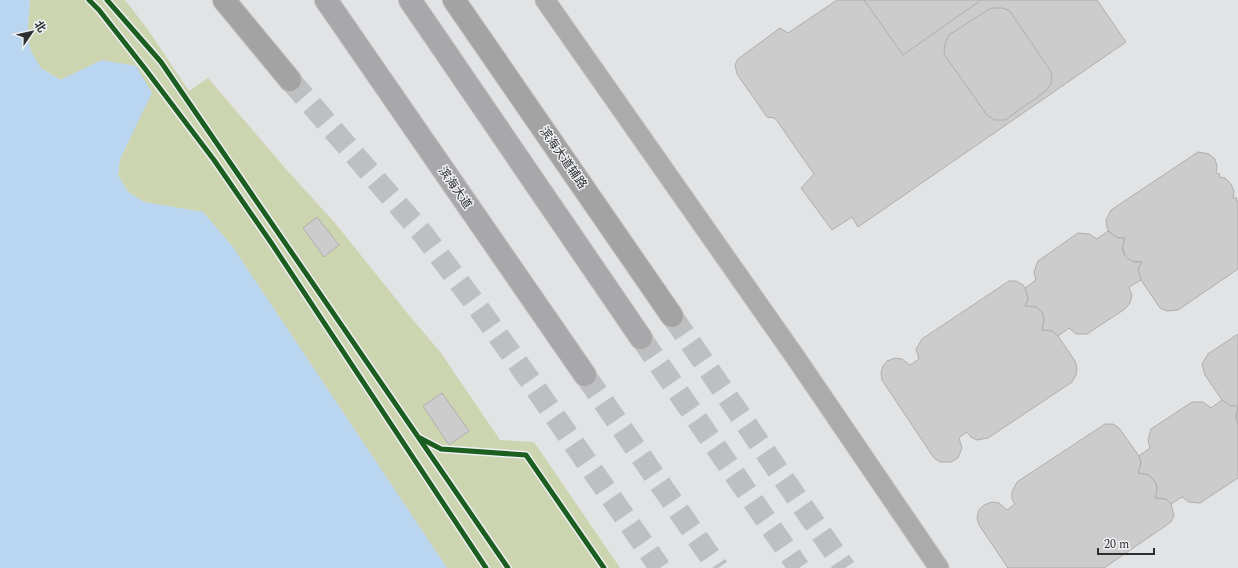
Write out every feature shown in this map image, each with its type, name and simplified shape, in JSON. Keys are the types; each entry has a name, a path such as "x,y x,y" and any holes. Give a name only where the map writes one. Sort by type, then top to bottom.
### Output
{"highway":[{"name":"滨海大道","path":"326,0 585,375"},
{"path":"410,0 641,338"}],"main road":[{"path":"224,0 290,80"},
{"name":"滨海大道辅路","path":"454,0 672,316"}],"street":[{"path":"545,0 792,352 939,568"}],"path":[{"path":"107,0 161,62 508,568"},
{"path":"418,437 430,443"}],"green space":[{"path":"30,0 125,0 146,27 189,91 208,78 285,168 335,223 441,353 500,440 534,442 620,568 447,568 232,246 203,212 144,202 128,192 118,175 120,159 131,137 102,60 61,80 41,68 31,51 27,37"}],"water":[{"path":"0,0 30,0 27,37 31,51 41,68 60,80 102,60 136,66 152,93 120,159 118,175 128,192 144,202 203,212 232,246 447,568 0,568"}],"building":[{"path":"837,0 1097,0 1126,42 858,227 852,217 832,230 801,188 814,174 775,118 767,117 737,74 735,65 738,59 780,28 788,33"},
{"path":"864,0 981,0 903,55"},
{"path":"991,8 1002,8 1009,10 1052,73 1051,84 1046,91 1005,120 994,120 987,115 944,54 945,44 949,35"},
{"path":"1198,152 1209,154 1215,159 1217,166 1216,173 1220,174 1219,177 1225,178 1231,184 1234,191 1233,198 1237,198 1238,269 1178,310 1167,311 1160,308 1139,277 1138,269 1142,262 1130,261 1125,256 1122,245 1125,238 1118,238 1111,234 1107,228 1106,220 1111,210"},
{"path":"317,217 339,245 324,257 303,228"},
{"path":"1108,231 1118,238 1125,238 1122,249 1127,258 1134,262 1142,262 1138,269 1141,280 1129,287 1132,296 1130,303 1125,309 1087,334 1076,334 1069,328 1058,336 1052,331 1042,330 1044,319 1042,312 1036,307 1025,306 1028,299 1025,288 1036,280 1034,272 1038,261 1078,233 1089,234 1097,239"},
{"path":"1009,281 1016,281 1023,285 1028,299 1025,306 1036,307 1042,312 1044,319 1042,330 1052,331 1058,336 1075,361 1077,368 1076,375 1072,382 988,438 977,440 971,437 967,432 959,438 962,448 958,458 951,462 940,462 934,458 882,380 881,373 883,366 887,361 895,358 902,359 910,365 919,359 916,349 922,339"},
{"path":"1238,334 1238,406 1235,407 1227,405 1222,400 1205,375 1202,364 1208,354"},
{"path":"442,393 469,431 449,445 423,406"},
{"path":"1222,400 1231,406 1238,406 1236,417 1238,424 1238,478 1200,503 1189,502 1182,497 1171,504 1166,499 1155,498 1157,487 1154,480 1149,475 1138,473 1141,463 1139,456 1150,448 1148,440 1151,429 1192,402 1203,402 1211,408"},
{"path":"1238,407 1238,424 1236,417"},
{"path":"1105,424 1113,424 1119,428 1139,456 1141,463 1138,473 1149,475 1156,483 1157,491 1155,498 1166,499 1171,504 1174,515 1171,522 1104,568 1008,568 979,525 977,518 979,510 984,505 992,502 999,503 1007,510 1015,504 1012,499 1012,492 1017,482"}],"tunnel":[{"path":"290,80 423,234 534,386 660,568"},
{"path":"672,316 845,568"},
{"path":"641,338 799,568"},
{"path":"585,375 718,568"}],"cycle path":[{"path":"89,0 99,10 146,70 214,160 272,244 486,568"},
{"path":"107,0 161,62 508,568"},
{"path":"420,438 441,449 526,455 604,568"}]}
